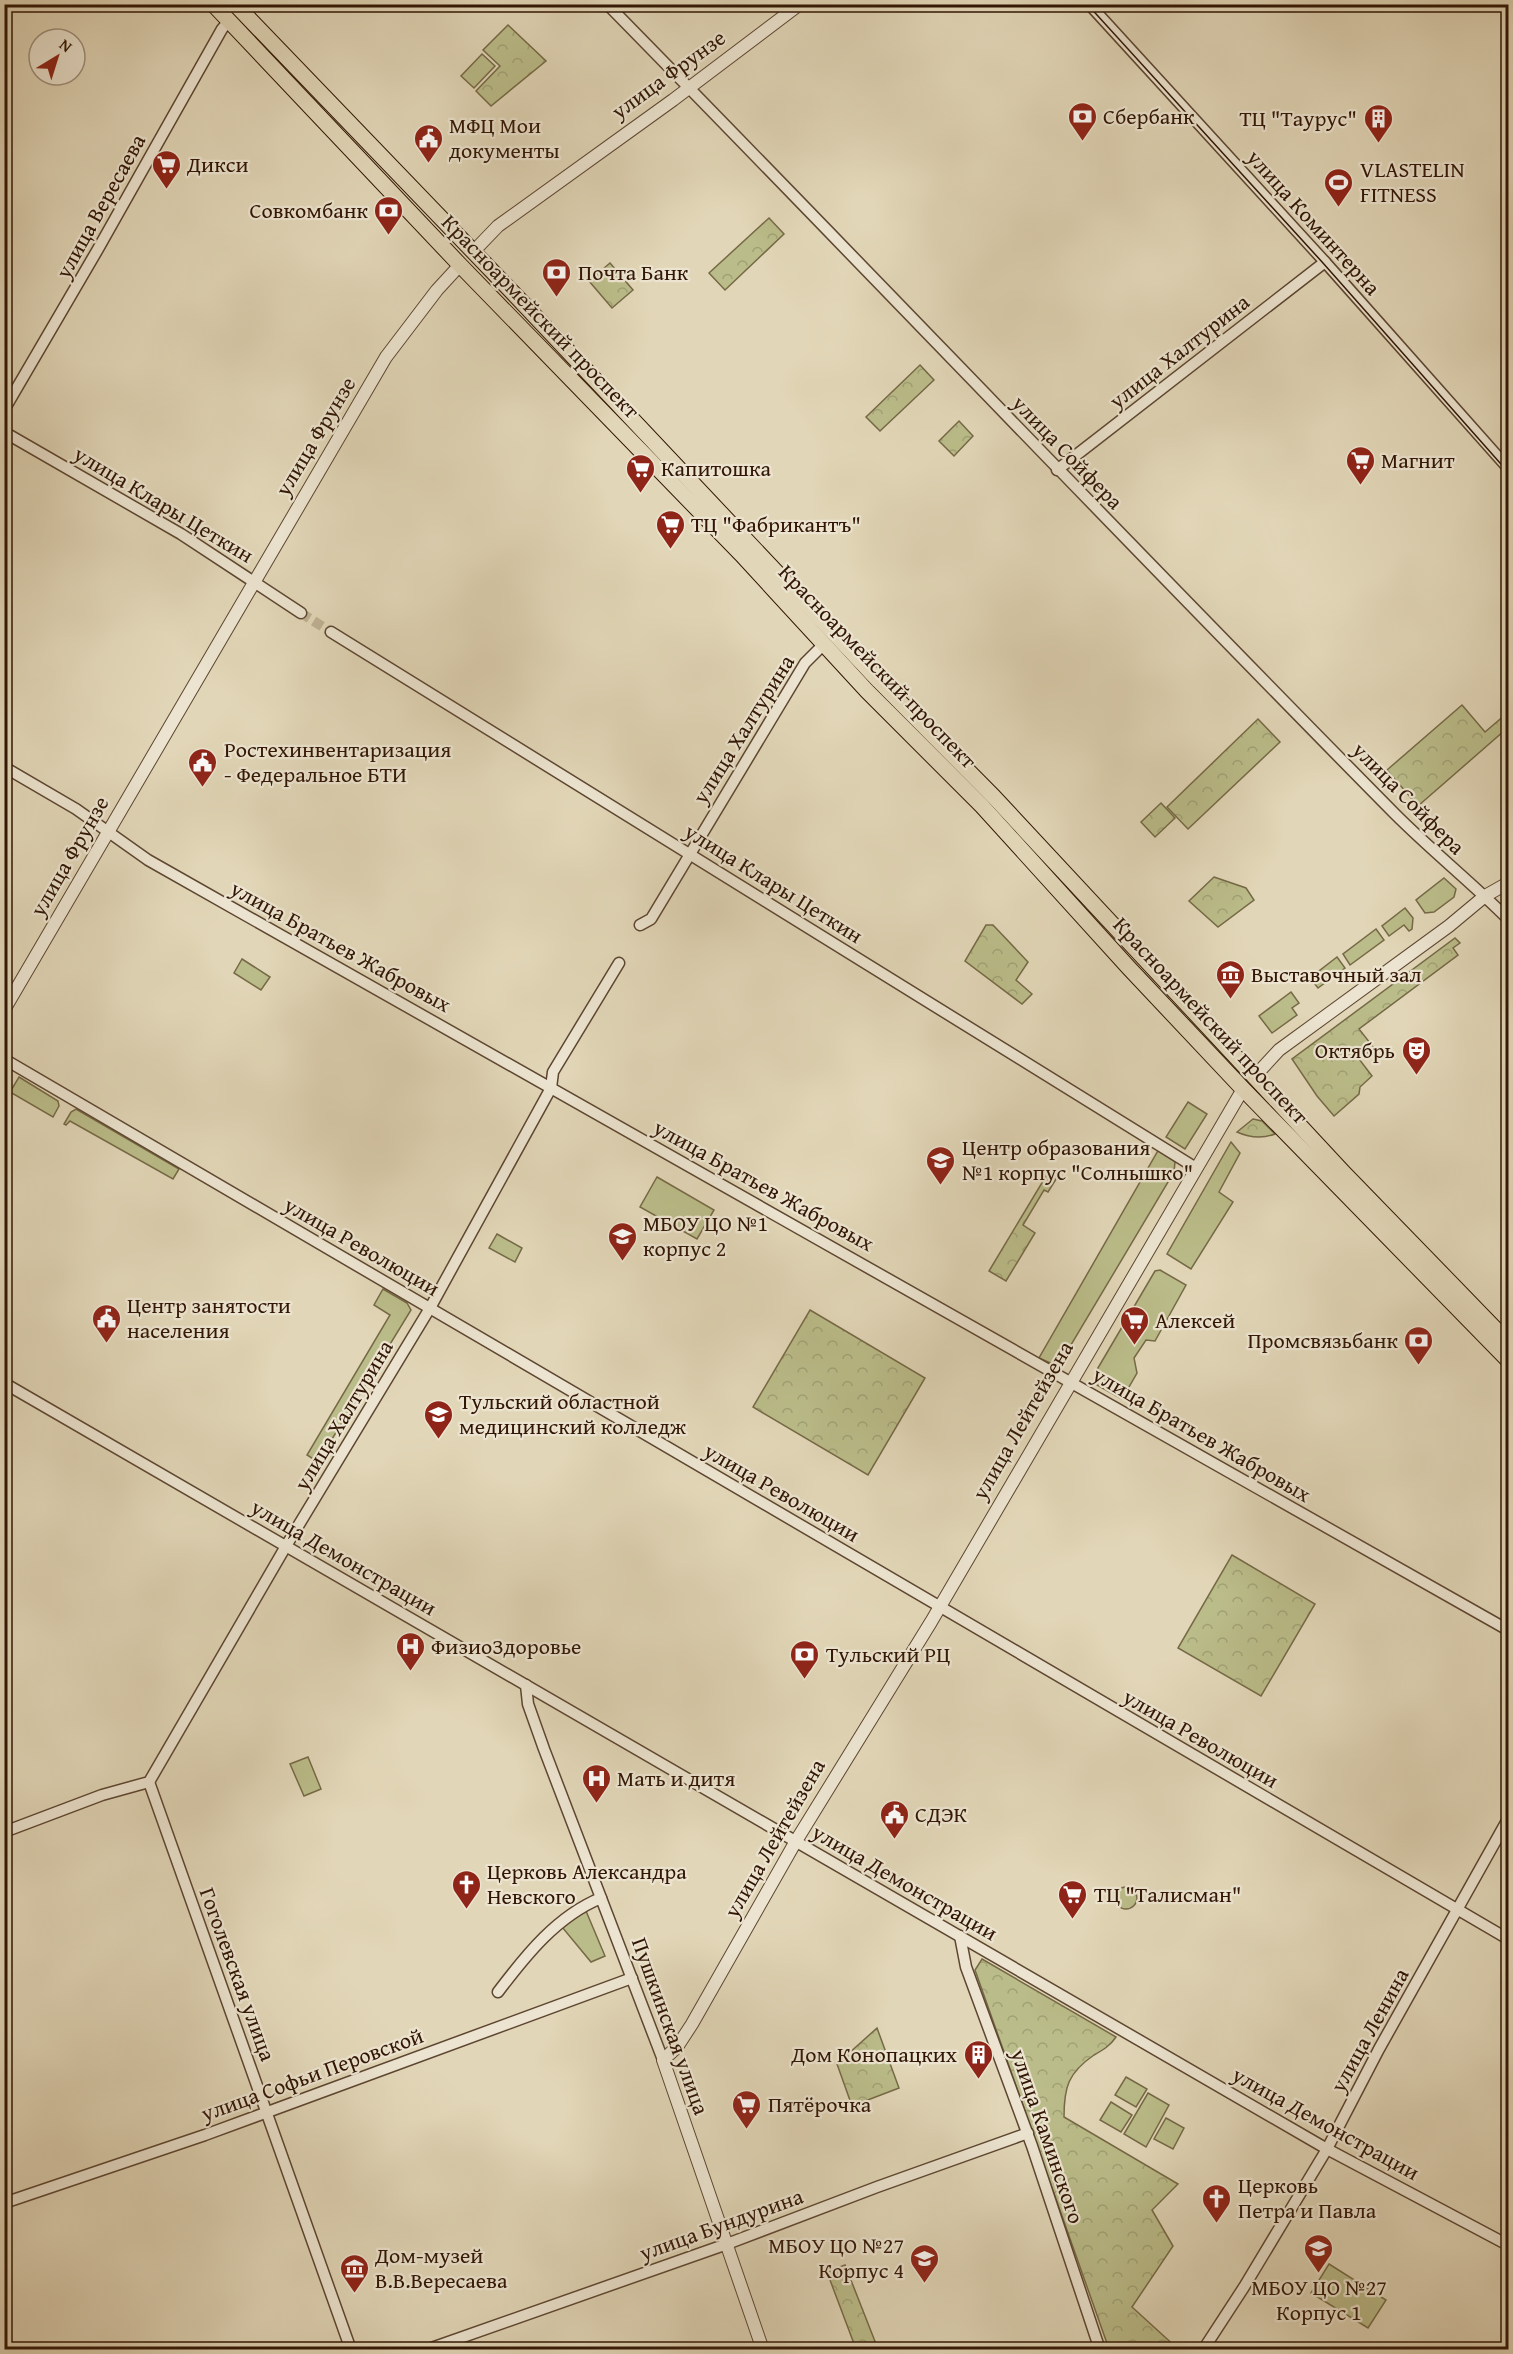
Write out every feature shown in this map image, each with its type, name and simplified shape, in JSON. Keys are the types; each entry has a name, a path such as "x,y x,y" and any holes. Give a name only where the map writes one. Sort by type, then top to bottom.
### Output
{"main road":[{"name":"Красноармейский проспект","path":"213,4 460,265 741,554 823,645 982,806 1129,968 1244,1089 1509,1360"},
{"name":"Красноармейский проспект","path":"235,4 879,681 994,797 1343,1172 1509,1342"},
{"name":"улица Фрунзе","path":"460,265 473,252"},
{"name":"улица Лейтейзена","path":"1244,1089 1255,1076"}],"street":[{"name":"улица Сойфера","path":"607,4 1057,470 1405,823 1509,920"},
{"name":"улица Фрунзе","path":"473,252 498,226 689,88 800,4"},
{"name":"улица Коминтерна","path":"1089,4 1325,262 1509,468"},
{"name":"улица Вересаева","path":"4,410 92,260 222,29 229,21"},
{"name":"улица Халтурина","path":"1057,470 1325,262"},
{"name":"улица Фрунзе","path":"4,1010 386,357 437,290 460,265"},
{"name":"улица Клары Цеткин","path":"4,432 181,534 301,613"},
{"name":"улица Клары Цеткин","path":"331,632 1196,1168"},
{"name":"улица Халтурина","path":"640,926 651,919 804,663 823,645"},
{"name":"улица Братьев Жабровых","path":"4,767 76,809 148,860 1509,1630"},
{"name":"улица Лейтейзена","path":"1255,1076 1279,1050 1449,926 1485,896 1509,883"},
{"name":"улица Халтурина","path":"149,1782 286,1546 430,1308 551,1088 553,1072 619,963"},
{"name":"улица Революции","path":"4,1059 1509,1940"},
{"name":"улица Лейтейзена","path":"663,2060 677,2047 692,2024 796,1841 939,1607 1244,1089"},
{"name":"улица Демонстрации","path":"4,1383 1327,2149 1509,2245"},
{"name":"Пушкинская улица","path":"526,1685 528,1704 663,2060 764,2349"},
{"path":"4,1832 102,1795 149,1782"},
{"name":"Гоголевская улица","path":"149,1782 351,2349"},
{"name":"улица Ленина","path":"1203,2349 1244,2288 1327,2149 1380,2049 1509,1819"},
{"path":"498,1992 525,1957 554,1928 588,1904 601,1898"},
{"name":"улица Каминского","path":"960,1936 966,1967 1028,2133 1100,2349"},
{"name":"улица Софьи Перовской","path":"4,2203 205,2134 632,1978"},
{"name":"улица Бундурина","path":"426,2349 727,2244 1028,2133"}],"green space":[{"path":"508,25 546,61 491,106 476,91 500,66 483,50"},
{"path":"482,54 495,66 474,88 461,76"},
{"path":"769,218 784,234 725,290 709,273"},
{"path":"610,263 633,290 612,308 589,281"},
{"path":"920,365 934,380 880,431 866,417"},
{"path":"959,421 973,436 954,456 939,441"},
{"path":"1462,705 1485,732 1505,715 1508,720 1508,735 1504,731 1418,806 1387,770"},
{"path":"1258,719 1280,742 1188,829 1167,807"},
{"path":"1161,803 1175,818 1155,837 1141,822"},
{"path":"1214,877 1246,888 1254,900 1218,927 1189,901"},
{"path":"1444,878 1456,889 1454,897 1434,912 1425,913 1416,900"},
{"path":"1405,908 1413,918 1412,929 1409,931 1404,925 1389,936 1382,926"},
{"path":"986,925 993,925 1028,962 1016,980 1032,994 1022,1004 965,961"},
{"path":"1376,929 1384,940 1350,965 1343,954"},
{"path":"1455,938 1460,943 1453,948 1458,955 1359,1029 1374,1048 1359,1059 1372,1076 1360,1087 1359,1094 1334,1116 1317,1096 1292,1059"},
{"path":"1337,957 1345,968 1318,988 1310,978"},
{"path":"242,959 270,977 261,990 234,973"},
{"path":"1291,992 1299,1003 1292,1008 1297,1015 1272,1033 1259,1016"},
{"path":"19,1077 58,1101 59,1106 53,1117 10,1092"},
{"path":"1188,1102 1207,1114 1185,1149 1166,1137"},
{"path":"76,1109 179,1169 173,1179 70,1121 64,1124 71,1112"},
{"path":"1253,1119 1262,1121 1275,1134 1256,1137 1237,1132"},
{"path":"1231,1142 1240,1153 1219,1192 1233,1202 1191,1269 1167,1254"},
{"path":"1159,1149 1175,1162 1174,1172 1062,1360 1055,1365 1039,1358"},
{"path":"1049,1171 1058,1176 1048,1192 1044,1190 1023,1225 1035,1233 1006,1281 989,1271"},
{"path":"657,1177 714,1210 697,1239 640,1207"},
{"path":"497,1234 522,1248 515,1262 489,1248"},
{"path":"1160,1270 1186,1285 1155,1341 1146,1340 1134,1358 1137,1373 1122,1399 1097,1385 1095,1373 1155,1271"},
{"path":"383,1289 407,1303 411,1310 318,1462 307,1455 390,1315 374,1305"},
{"path":"810,1310 925,1378 868,1475 753,1407"},
{"path":"1232,1555 1315,1604 1261,1696 1178,1648"},
{"path":"308,1757 321,1789 304,1796 290,1764"},
{"path":"1122,1887 1130,1887 1137,1894 1137,1902 1130,1909 1122,1909 1115,1902 1115,1894"},
{"path":"586,1911 605,1956 591,1962 562,1927"},
{"path":"982,1959 1116,2037 1106,2048 1078,2068 1073,2075 1065,2097 1064,2117 1178,2184 1152,2210 1173,2246 1132,2307 1178,2349 1109,2349 975,1970"},
{"path":"877,2028 899,2088 852,2106 837,2064"},
{"path":"1126,2077 1147,2089 1136,2107 1115,2095"},
{"path":"1148,2093 1169,2105 1146,2147 1124,2134"},
{"path":"1111,2102 1132,2115 1121,2132 1100,2120"},
{"path":"1166,2118 1184,2128 1173,2149 1154,2139"},
{"path":"1329,2264 1386,2300 1368,2328 1311,2293"},
{"path":"845,2265 878,2349 856,2349 827,2272"}],"tunnel":[{"path":"301,613 331,632"}],"tram line":[{"path":"1087,4 1323,263 1508,472"}],"place":[{"name":"Сбербанк","path":"1082,142"},
{"name":"ТЦ \"Таурус\"","path":"1378,144"},
{"name":"МФЦ Мои документы","path":"428,164"},
{"name":"Дикси","path":"166,190"},
{"name":"VLASTELIN FITNESS","path":"1339,208"},
{"name":"Совкомбанк","path":"389,236"},
{"name":"Почта Банк","path":"557,298"},
{"name":"Магнит","path":"1360,486"},
{"name":"Капитошка","path":"640,494"},
{"name":"ТЦ \"Фабрикантъ\"","path":"670,550"},
{"name":"Ростехинвентаризация - Федеральное БТИ","path":"203,788"},
{"name":"Выставочный зал","path":"1230,1000"},
{"name":"Октябрь","path":"1416,1076"},
{"name":"Центр образования №1 корпус \"Солнышко\"","path":"941,1186"},
{"name":"МБОУ ЦО №1 корпус 2","path":"622,1262"},
{"name":"Центр занятости населения","path":"106,1344"},
{"name":"Алексей","path":"1134,1346"},
{"name":"Промсвязьбанк","path":"1419,1366"},
{"name":"Тульский областной медицинский колледж","path":"438,1440"},
{"name":"ФизиоЗдоровье","path":"410,1672"},
{"name":"Тульский РЦ","path":"805,1680"},
{"name":"Мать и дитя","path":"596,1804"},
{"name":"СДЭК","path":"894,1840"},
{"name":"Церковь Александра Невского","path":"466,1910"},
{"name":"ТЦ \"Талисман\"","path":"1073,1920"},
{"name":"Дом Конопацких","path":"978,2080"},
{"name":"Пятёрочка","path":"747,2130"},
{"name":"Церковь Петра и Павла","path":"1217,2224"},
{"name":"МБОУ ЦО №27 Корпус 1","path":"1319,2274"},
{"name":"МБОУ ЦО №27 Корпус 4","path":"925,2284"},
{"name":"Дом-музей В.В.Вересаева","path":"354,2294"}]}
